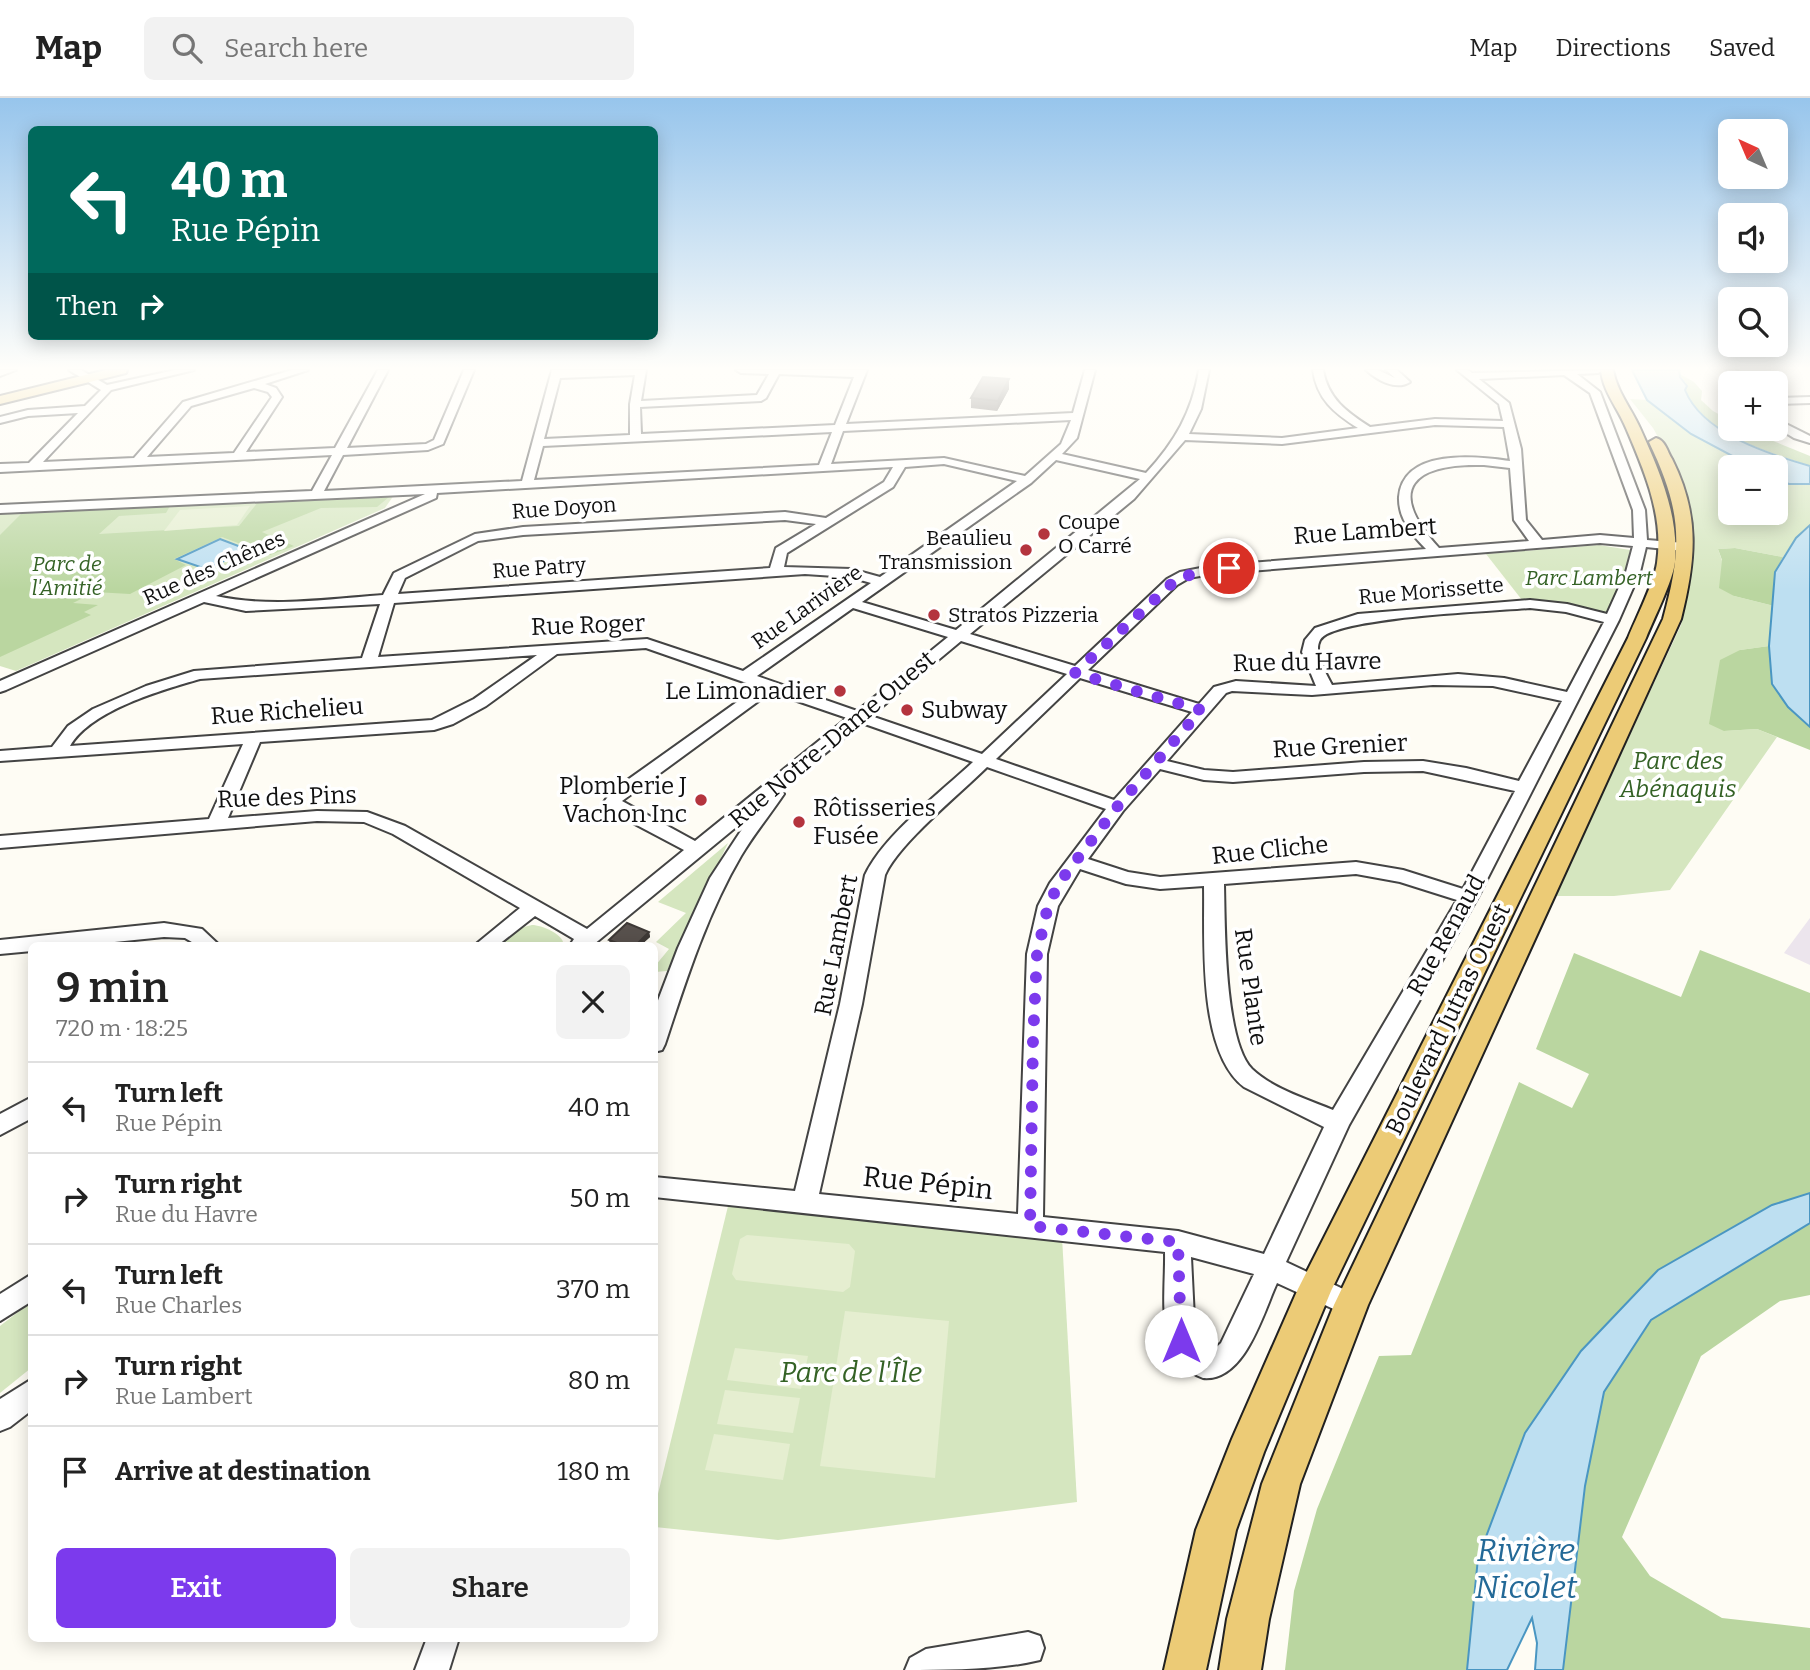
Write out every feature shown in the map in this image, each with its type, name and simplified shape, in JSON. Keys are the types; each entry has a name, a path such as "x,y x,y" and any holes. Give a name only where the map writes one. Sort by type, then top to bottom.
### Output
{"main road":[{"name":"Boulevard Jutras Ouest","path":"1185,1670 1216,1530 1245,1452 1315,1289 1637,638 1666,564 1661,500 1640,443"},
{"name":"Boulevard Jutras Ouest","path":"1240,1670 1251,1606 1281,1484 1351,1305 1661,644 1681,587 1665,544"}],"street":[{"path":"32,467 55,443"},
{"path":"137,462 153,443"},
{"path":"237,457 246,443"},
{"path":"316,495 345,443"},
{"path":"0,468 340,452 437,443"},
{"path":"527,484 538,443"},
{"path":"824,466 833,443"},
{"name":"Rue Larivière","path":"745,677 1027,480 1066,443"},
{"name":"Rue Notre-Dame Ouest","path":"584,942 955,637 1068,548 1149,477 1178,443"},
{"path":"1512,443 1520,520 1538,544"},
{"name":"Rue Renaud","path":"1178,1242 1181,1341 1195,1361 1209,1367 1220,1364 1231,1352 1338,1123 1468,897 1612,620 1633,572 1665,544 1638,505 1615,443"},
{"path":"1054,456 1149,477"},
{"path":"1436,552 1407,515 1404,495 1410,476 1422,469 1451,461 1492,461 1516,465"},
{"path":"0,509 446,489 901,463 953,462 1027,480"},
{"path":"776,573 781,551 890,484 901,463"},
{"name":"Rue des Chênes","path":"3,682 446,489"},
{"name":"Rue Doyon","path":"369,661 388,600 396,581 406,570 463,543 490,534 785,516 831,522"},
{"name":"Rue Lambert","path":"805,1202 851,1004 875,875 881,862 1161,591 1185,575 1211,570 1600,539 1665,544"},
{"name":"Rue Patry","path":"202,597 258,608 826,570 880,581"},
{"path":"849,602 955,637 1201,710"},
{"name":"Rue Morissette","path":"1326,690 1310,652 1312,640 1320,631 1358,618 1530,604 1567,608 1612,620"},
{"name":"Rue Roger","path":"58,752 68,735 81,724 175,681 199,674 647,643 1117,807"},
{"name":"Rue Richelieu","path":"0,756 415,727 445,722 542,660 555,648"},
{"name":"Rue du Havre","path":"1030,1226 1037,954 1048,906 1059,883 1117,807 1220,690 1227,686 1243,684 1289,690 1326,690 1470,680 1504,683 1571,698"},
{"path":"698,850 620,809 613,802 618,795 769,686"},
{"path":"216,824 254,738"},
{"name":"Rue Grenier","path":"1156,762 1204,775 1233,776 1364,767 1423,766 1466,773 1525,788"},
{"path":"658,1033 683,961 707,905 733,854 785,779"},
{"name":"Rue des Pins","path":"0,842 317,816 367,817 399,830 533,908 584,942"},
{"name":"Rue Cliche","path":"1076,861 1142,881 1214,881 1261,874 1356,868 1403,876 1468,897"},
{"name":"Rue Plante","path":"1214,881 1216,958 1229,1052 1241,1072 1257,1083 1338,1123"},
{"path":"489,942 533,908"},
{"path":"51,942 174,930 201,936 206,942"},
{"path":"0,947 28,944"},
{"path":"0,1126 28,1108"},
{"name":"Rue Pépin","path":"658,1186 1178,1242 1269,1267 1351,1305"},
{"path":"0,1309 28,1289"},
{"path":"0,1417 28,1395"},
{"path":"432,1670 442,1642"},
{"path":"922,1670 926,1666 1028,1648"}],"shaded area":[{"path":"1810,918 1810,965 1784,953"}],"green space":[{"name":"Parc des Abénaquis","path":"1662,443 1709,443 1730,455 1718,455 1718,525 1788,525 1788,484 1810,484 1810,525 1796,538 1783,557 1735,548 1718,549 1734,596 1774,606 1769,646 1740,650 1724,731 1757,729 1777,737 1670,890 1614,896 1555,896 1681,625 1694,551 1691,510 1673,464"},
{"path":"1749,443 1779,443 1810,456 1810,466 1788,458 1788,455 1780,455"},
{"name":"Parc de l'Amitié","path":"394,495 385,508 16,671 0,666 0,512"},
{"name":"Parc de l'Amitié","path":"389,497 377,507 321,508 262,532 294,546 270,555 222,537 174,559 186,565 130,594 95,592 73,603 98,605 84,612 91,615 0,657 0,535 25,510 170,506 166,513 119,516 99,534 239,526 258,502"},
{"path":"250,506 237,525 164,531 180,510"},
{"name":"Parc Lambert","path":"1599,545 1630,550 1627,569 1607,613 1522,600 1486,554"},
{"path":"1735,548 1783,557 1775,572 1774,606 1734,596 1719,588 1722,560 1718,549"},
{"path":"1769,646 1774,684 1783,700 1810,727 1810,750 1757,729 1724,731 1709,724 1720,660 1740,650"},
{"path":"728,843 667,971 658,972 658,962 669,949 656,942 686,913 658,902"},
{"path":"532,925 541,927 559,936 563,942 502,942 520,928"},
{"path":"1700,950 1810,993 1810,1193 1772,1205 1658,1270 1581,1351 1525,1433 1478,1558 1467,1670 1285,1670 1294,1591 1317,1509 1379,1356 1411,1355 1519,1082 1572,1108 1589,1074 1536,1049 1574,953 1681,997"},
{"name":"Parc de l'Île","path":"729,1202 1062,1237 1077,1502 778,1540 658,1527 658,1494"},
{"path":"1810,1223 1810,1295 1780,1301 1701,1356 1622,1537 1650,1576 1722,1618 1810,1628 1810,1670 1563,1670 1585,1486 1604,1392 1651,1320"},
{"path":"747,1235 849,1244 855,1251 850,1287 843,1292 736,1280 732,1274 740,1239"},
{"path":"28,1304 28,1370 0,1393 0,1326"},
{"path":"845,1311 949,1321 935,1478 820,1466"},
{"path":"735,1348 808,1356 801,1389 727,1380"},
{"path":"725,1390 800,1398 793,1433 717,1424"},
{"path":"714,1434 790,1444 783,1480 705,1470"}],"water":[{"path":"1709,443 1746,443 1775,455 1730,455"},
{"path":"1788,459 1810,466 1810,484 1789,484"},
{"path":"1810,525 1810,727 1788,707 1772,684 1769,646 1775,572 1796,538"},
{"path":"220,539 249,550 206,569 177,559"},
{"name":"Rivière Nicolet","path":"1810,1193 1810,1223 1651,1320 1604,1392 1585,1486 1563,1670 1535,1670 1537,1643 1532,1618 1507,1670 1467,1670 1478,1558 1525,1433 1581,1351 1658,1270 1772,1205"}],"building":[{"path":"627,923 649,932 639,942 609,940"}],"place":[{"name":"Coupe O Carré","path":"1044,534"},
{"name":"Beaulieu Transmission","path":"1026,550"},
{"name":"Stratos Pizzeria","path":"934,615"},
{"name":"Le Limonadier","path":"840,691"},
{"name":"Subway","path":"907,710"},
{"name":"Plomberie J Vachon Inc","path":"701,800"},
{"name":"Rôtisseries Fusée","path":"799,822"}],"route":[{"path":"1181,1341 1178,1242 1030,1226 1037,954 1048,906 1059,883 1117,807 1201,710 1075,673 1179,577 1229,568"}]}
